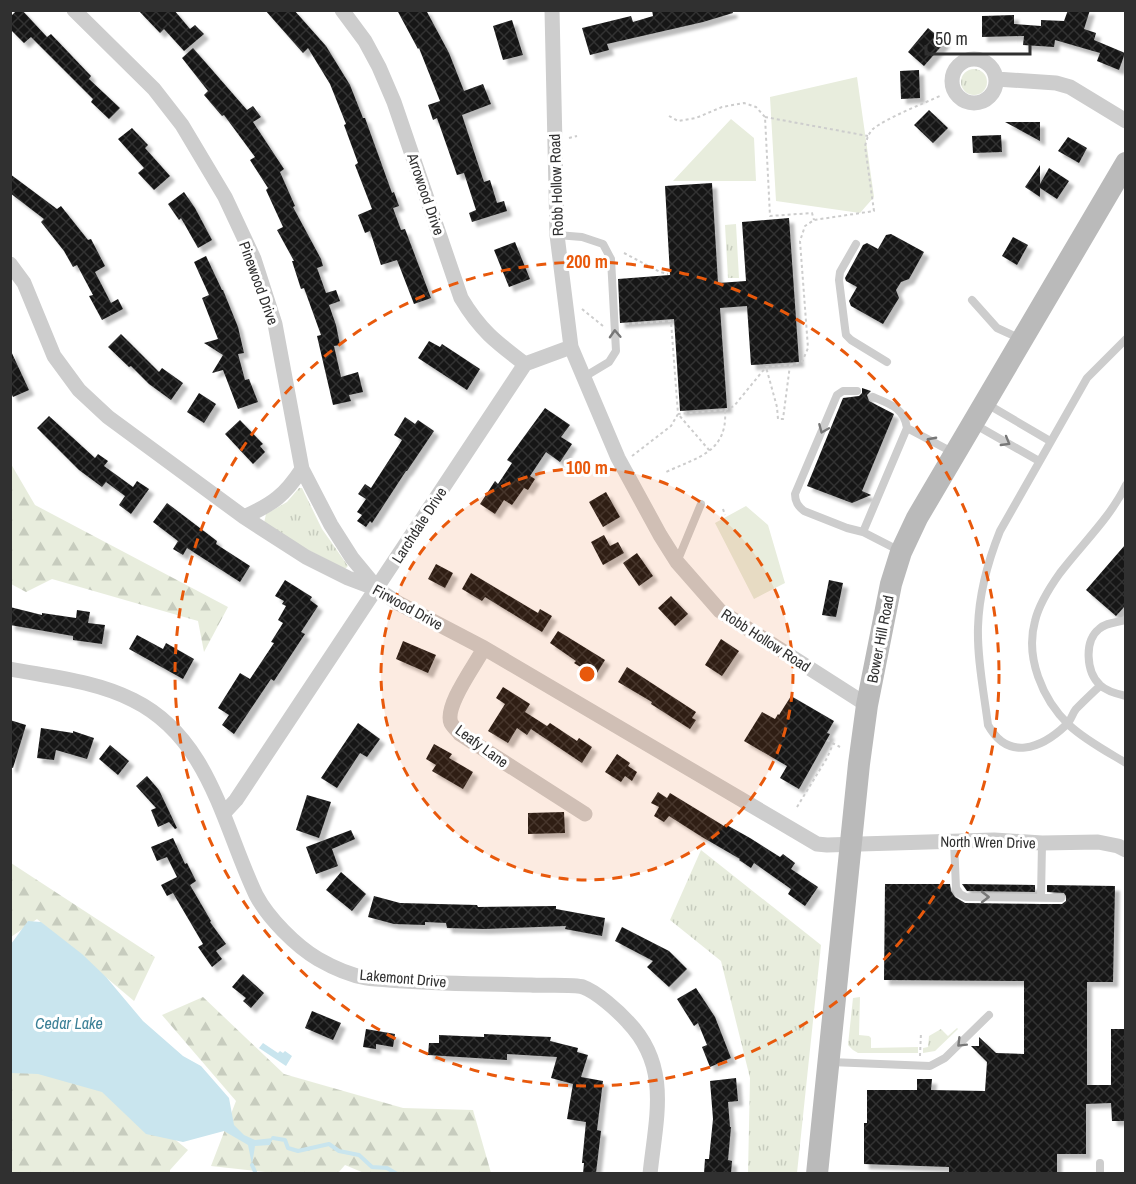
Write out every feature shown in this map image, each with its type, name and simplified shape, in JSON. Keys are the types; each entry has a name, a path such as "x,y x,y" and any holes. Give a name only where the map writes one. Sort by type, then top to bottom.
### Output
{"main road":[{"name":"Bower Hill Road","path":"817,1173 846,903 849,844 867,705 891,584 901,552 917,518 1125,163"}],"street":[{"name":"Pinewood Drive","path":"74,10 154,89 182,125 225,197 254,259 275,324 302,470 331,525 352,558 377,589"},
{"name":"Arrowood Drive","path":"342,10 365,41 390,93 461,298 475,321 493,340 525,364"},
{"name":"Robb Hollow Road","path":"552,10 557,235 571,347 618,458 677,562 720,611 867,705"},
{"path":"996,79 1056,83 1070,87 1125,121"},
{"name":"Firwood Drive","path":"10,264 24,283 54,356 79,390 108,417 244,517 306,557 348,578 377,589 398,603 484,648 817,844 849,844"},
{"path":"525,364 571,347"},
{"name":"Larchdale Drive","path":"224,813 236,800 525,364"},
{"path":"244,517 265,508 287,491 302,470"},
{"name":"Leafy Lane","path":"484,648 453,702 450,713 451,724 460,735 585,814"},
{"name":"Lakemont Drive","path":"10,669 102,686 136,701 163,720 198,761 224,813 257,896 284,932 316,958 365,978 417,982 582,987 609,1004 628,1022 642,1040 655,1066 658,1093 650,1173"},
{"name":"North Wren Drive","path":"849,844 994,840 1042,843 1098,842 1118,846 1125,850"}],"lane":[{"path":"557,235 582,237 603,244 610,259 616,351 609,362 584,377"},
{"path":"856,244 840,272 844,328 846,335 851,339 887,362"},
{"path":"972,300 997,328 1023,340"},
{"path":"1100,686 1075,711 1068,724 1032,747 1022,748 1001,742 988,725 979,657 978,626 982,591 992,551 1005,523 1087,378 1125,339"},
{"path":"857,391 843,391 835,399 795,494 795,499 800,508 847,528 863,532 901,552"},
{"path":"873,397 901,411 907,428 955,454"},
{"path":"985,403 1050,441"},
{"path":"973,424 1039,461"},
{"path":"863,532 907,428"},
{"path":"1125,485 1113,507 1060,573 1044,597 1035,620 1032,638 1033,657 1039,679 1049,700 1068,724 1085,738 1125,763"},
{"path":"677,562 701,504"},
{"path":"1125,621 1110,622 1098,629 1091,640 1089,651 1089,664 1100,686 1125,696"},
{"path":"954,841 956,888 960,894 966,897 1061,898"},
{"path":"1041,898 1042,843"},
{"path":"828,1062 930,1066 945,1058 989,1016"},
{"path":"1100,1163 1100,1173"}],"path":[{"path":"678,414 725,410 734,406 766,367 802,362 808,348 800,241 805,226 814,220 874,211 865,146 868,136 873,129 883,123 942,95"},
{"path":"669,116 678,121 696,118 722,107 744,102 756,107 765,117 868,136"},
{"path":"765,117 770,216 812,213 814,220"},
{"path":"566,138 577,136"},
{"path":"624,253 668,274"},
{"path":"581,308 603,326"},
{"path":"632,456 671,426 678,414 671,321 633,324"},
{"path":"766,367 777,406 778,419 783,419 790,365"},
{"path":"666,472 717,445 723,436 726,423 725,410"},
{"path":"678,414 710,450"},
{"path":"723,509 725,515"},
{"path":"827,741 840,747"},
{"path":"797,807 827,758 832,744"},
{"path":"919,1057 921,1032"}],"green space":[{"path":"974,69 984,72 987,82 984,92 974,95 964,92 961,82 964,72"},
{"path":"857,77 874,197 860,213 776,201 770,97"},
{"path":"731,119 754,138 756,181 673,181"},
{"path":"736,224 739,278 728,278 725,225"},
{"path":"11,464 35,505 228,607 204,652 198,621 52,579 26,592 11,584"},
{"path":"299,488 302,488 322,529 348,566 345,569 302,547 264,523 266,514 287,502"},
{"path":"746,506 768,525 785,583 754,599 715,523"},
{"path":"701,850 821,945 797,1173 748,1173 750,1078 721,961 670,920"},
{"path":"11,863 155,957 134,1001 37,919 11,937"},
{"path":"203,997 284,1074 403,1108 473,1110 491,1173 364,1173 345,1165 338,1173 283,1174 211,1166 236,1101 162,1015"},
{"path":"860,997 859,1035 871,1038 871,1048 918,1047 918,1053 858,1053 853,1050 848,1045 853,998"},
{"path":"957,1028 935,1051 923,1053 923,1048 928,1047 929,1036 941,1029 948,1036"},
{"path":"10,1064 105,1083 188,1150 170,1170 170,1173 11,1173"}],"water":[{"name":"Cedar Lake","path":"28,921 41,922 82,954 106,977 143,1021 183,1056 201,1066 229,1098 234,1125 244,1135 255,1140 273,1138 270,1145 255,1146 252,1165 248,1145 224,1131 183,1142 146,1134 102,1092 38,1074 11,1073 11,944"},
{"path":"263,1043 278,1053 285,1051 292,1056 286,1066 259,1048"}],"building":[{"path":"17,10 22,10 47,37 51,34 91,76 89,79 120,108 109,119 91,102 93,99 31,37 24,43 10,29 10,17"},
{"path":"138,10 174,10 190,29 195,25 204,34 184,51 164,29 160,33"},
{"path":"265,10 294,10 326,46 350,85 399,206 393,208 401,230 405,229 431,298 414,304 397,260 381,265 370,231 365,233 358,215 372,209 355,165 358,163 344,125 346,124 330,84 308,48 303,53"},
{"path":"397,10 426,10 449,53 464,91 483,84 491,104 462,115 484,182 490,180 497,203 504,201 507,211 472,222 469,213 476,210 464,173 457,175 437,118 433,120 428,105 440,101 419,48"},
{"path":"652,10 732,10 733,13 607,44 609,50 590,55 582,28 631,16 633,22 653,16"},
{"path":"1068,10 1090,10 1084,29 1096,33 1094,40 1125,53 1119,70 1097,61 1100,53 1055,40 1054,47 1023,45 1024,36 982,37 982,16 1014,15 1014,24 1041,26 1041,20 1064,21"},
{"path":"512,20 523,55 503,60 493,26"},
{"path":"928,28 945,42 924,66 908,52"},
{"path":"193,48 247,110 253,106 261,117 253,122 284,169 280,172 295,206 293,207 321,259 323,266 317,268 326,293 336,290 340,301 329,305 340,345 334,346 341,377 358,372 363,392 349,395 351,401 333,405 317,336 321,335 304,288 301,289 292,261 294,261 277,230 283,227 266,190 268,188 250,160 255,157 224,115 222,116 204,95 208,91 182,58"},
{"path":"919,70 920,98 901,99 900,71"},
{"path":"929,110 948,128 933,143 914,125"},
{"path":"1005,122 1040,122 1040,141"},
{"path":"132,128 148,145 145,148 170,176 154,190 138,173 144,168 118,139"},
{"path":"1001,135 1002,152 973,153 972,136"},
{"path":"1068,137 1087,148 1079,163 1058,151"},
{"path":"1040,165 1040,184 1049,168 1069,181 1057,199 1040,188 1040,197 1025,187"},
{"path":"10,174 57,209 61,206 88,240 91,239 105,266 95,272 111,303 118,299 123,309 102,320 89,296 93,295 77,265 73,267 64,251 41,222 44,219 10,193"},
{"path":"712,183 718,283 746,281 742,222 789,218 799,362 751,365 747,306 720,308 727,408 680,411 674,319 620,323 618,279 670,275 665,186"},
{"path":"184,192 212,240 198,248 181,218 179,220 168,204"},
{"path":"891,234 924,252 909,279 901,282 896,290 899,298 883,324 851,306 849,301 857,287 845,278 863,245 867,243 878,249 886,235"},
{"path":"1013,237 1028,245 1017,265 1002,256"},
{"path":"515,242 530,279 509,287 494,250"},
{"path":"206,256 238,327 244,353 238,354 245,380 249,379 258,402 238,409 223,370 212,373 223,355 204,343 218,339 202,298 209,295 194,262"},
{"path":"121,334 159,372 162,368 183,383 171,400 149,384 108,347"},
{"path":"429,341 440,347 442,344 480,369 467,390 418,358"},
{"path":"10,349 29,390 13,397 10,391"},
{"path":"862,388 871,391 867,395 869,401 894,414 862,491 871,495 852,503 807,486 843,398 859,396"},
{"path":"199,393 216,404 204,423 187,412"},
{"path":"545,408 570,425 561,437 572,444 560,462 546,452 530,476 535,479 528,490 524,488 512,505 504,500 495,514 480,504 495,481 498,484 512,463 507,460"},
{"path":"49,416 95,458 98,454 108,461 104,466 133,487 137,481 149,489 131,514 119,505 125,496 106,482 102,487 79,470 37,428"},
{"path":"405,417 415,424 418,420 434,431 372,523 370,521 366,527 357,521 362,515 357,512 366,499 358,494 365,484 371,488 402,440 394,435"},
{"path":"240,420 263,444 260,446 265,452 253,464 225,434"},
{"path":"606,492 620,517 603,527 589,502"},
{"path":"167,503 217,541 216,544 250,566 240,582 187,548 183,555 173,549 178,541 153,522"},
{"path":"604,535 610,546 618,542 624,553 603,565 591,542"},
{"path":"1125,545 1125,606 1116,616 1086,590"},
{"path":"637,553 653,576 639,586 623,563"},
{"path":"436,564 453,573 445,588 428,579"},
{"path":"471,573 538,613 540,609 552,616 542,632 485,597 482,601 462,589"},
{"path":"285,580 312,597 310,600 318,606 301,632 305,634 274,681 271,679 234,734 222,725 229,715 218,708 240,673 250,679 274,643 271,642 283,623 278,620 286,606 282,604 284,601 275,596"},
{"path":"829,580 843,583 836,617 822,615"},
{"path":"671,596 688,614 675,626 658,608"},
{"path":"10,607 42,615 42,613 76,618 77,610 90,612 88,623 105,625 102,644 73,640 73,636 10,625"},
{"path":"558,631 605,660 595,676 574,663 576,661 550,643"},
{"path":"137,635 163,649 166,643 194,659 183,679 129,649"},
{"path":"721,639 739,651 722,676 705,665"},
{"path":"403,641 436,655 428,673 396,659"},
{"path":"627,667 696,712 692,718 696,720 690,729 651,704 652,702 618,682"},
{"path":"503,687 530,704 525,712 547,726 550,723 577,741 579,738 592,747 582,763 531,729 527,735 517,728 508,743 488,731 505,704 496,698"},
{"path":"791,696 834,721 827,733 830,734 799,789 780,778 787,766 744,741 762,712 775,719"},
{"path":"10,720 26,725 13,768 10,767"},
{"path":"358,723 380,739 367,757 360,753 337,788 321,778"},
{"path":"41,728 73,733 73,731 94,738 87,759 56,750 54,760 37,758"},
{"path":"434,744 452,754 449,758 473,772 463,789 432,771 436,765 426,759"},
{"path":"110,745 129,761 118,775 99,759"},
{"path":"617,754 630,763 628,766 637,772 632,781 625,776 621,782 605,772"},
{"path":"147,776 159,790 177,828 175,829 169,822 158,827 151,810 156,808 136,786"},
{"path":"658,792 667,798 670,793 780,857 783,854 795,863 791,869 818,887 805,906 788,894 791,889 754,863 751,868 669,816 664,822 654,816 659,807 651,803"},
{"path":"307,795 331,802 319,838 296,830"},
{"path":"564,812 565,833 528,834 528,813"},
{"path":"351,830 355,839 332,849 338,866 316,874 306,847"},
{"path":"173,838 196,881 190,885 210,922 226,944 216,951 222,959 212,967 198,947 203,944 173,893 167,896 161,885 177,877 167,857 157,861 151,847"},
{"path":"341,872 366,894 352,911 326,890"},
{"path":"885,884 950,884 955,897 965,903 1041,904 1062,904 1066,901 1064,893 1047,892 1047,885 1115,886 1113,982 1087,982 1087,1085 1111,1085 1111,1029 1125,1029 1125,1121 1112,1121 1111,1103 1086,1104 1086,1154 1057,1154 1057,1173 949,1173 949,1167 864,1164 867,1090 917,1090 917,1079 932,1079 931,1090 985,1091 987,1062 971,1046 979,1046 979,1037 996,1053 1024,1054 1024,981 884,980"},
{"path":"962,884 1035,885 1035,892 967,891"},
{"path":"374,896 400,903 477,905 478,907 556,906 556,909 605,918 602,936 565,929 566,926 485,929 447,928 446,923 394,924 368,917"},
{"path":"622,927 669,951 687,969 669,987 647,967 653,961 615,941"},
{"path":"243,974 264,993 251,1008 243,1001 246,998 232,987"},
{"path":"696,988 715,1017 731,1058 710,1067 702,1047 707,1045 698,1023 694,1026 677,999"},
{"path":"312,1011 341,1023 333,1040 305,1028"},
{"path":"366,1029 395,1034 393,1047 376,1044 376,1049 363,1047"},
{"path":"484,1034 551,1037 550,1041 578,1048 577,1052 588,1055 581,1077 603,1081 597,1130 601,1131 596,1173 583,1173 586,1122 567,1119 573,1084 551,1078 557,1057 507,1054 507,1060 428,1055 429,1043 439,1043 439,1035 484,1037"},
{"path":"736,1078 738,1101 728,1102 731,1127 728,1160 732,1161 731,1173 704,1173 705,1159 709,1159 713,1119 710,1081"}],"waterway":[{"path":"273,1138 285,1140 288,1148 298,1151 329,1144 339,1151 359,1155 372,1167 387,1168 397,1174"},
{"path":"252,1165 256,1174"}]}
